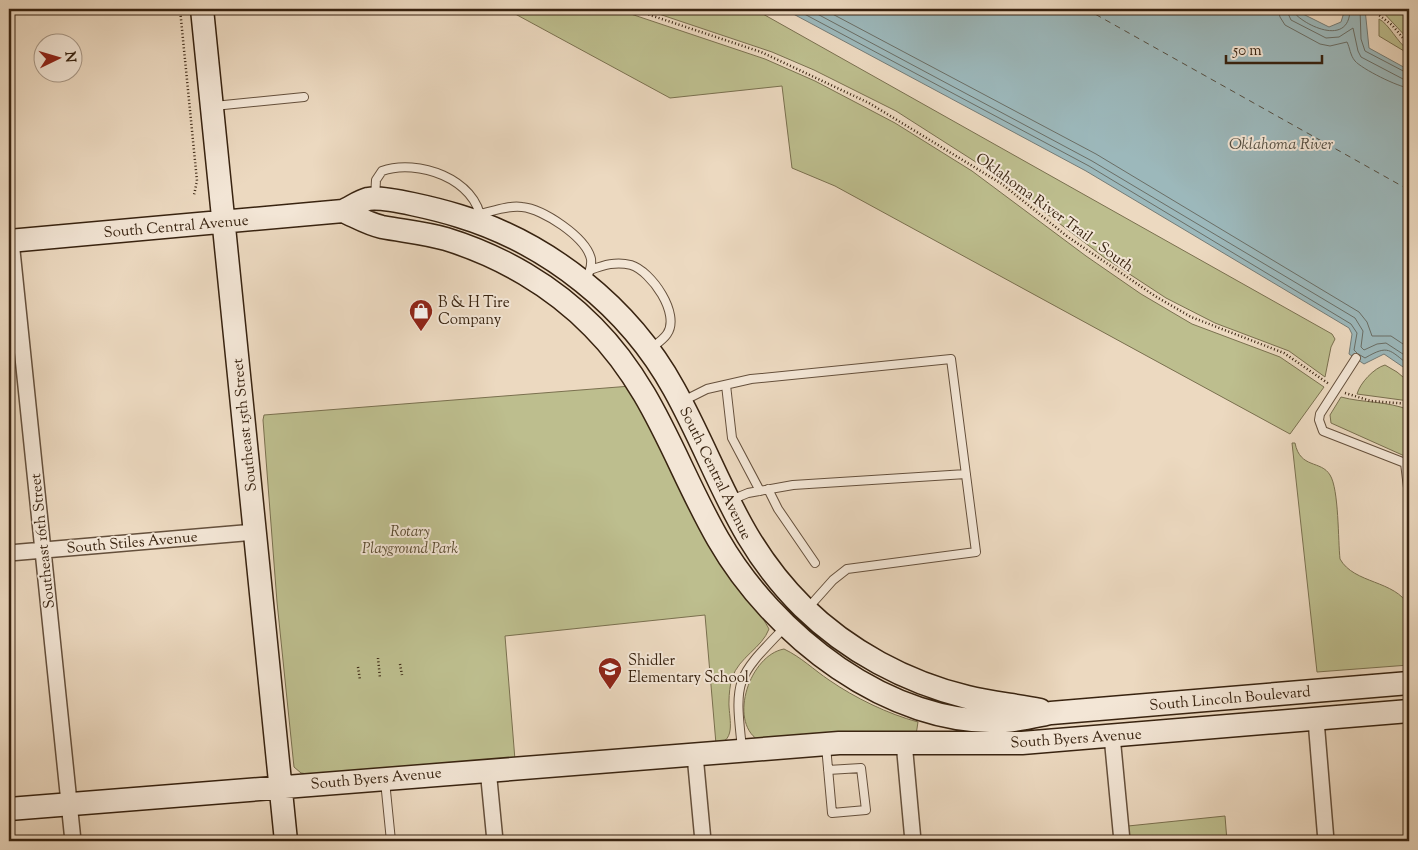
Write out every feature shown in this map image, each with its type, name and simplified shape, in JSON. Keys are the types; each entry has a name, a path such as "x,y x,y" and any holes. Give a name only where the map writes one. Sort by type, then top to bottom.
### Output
{"main road":[{"name":"Southeast 15th Street","path":"202,9 286,841"},
{"name":"South Central Avenue","path":"10,241 343,211 368,199 481,219 524,259 543,285 576,311 621,357 656,412 696,466 728,502 759,557 806,610 859,652 902,675 968,698 1051,713"},
{"name":"South Central Avenue","path":"343,211 379,226 422,233 587,277 649,350 681,402 707,520 731,562 764,605 785,627 839,669 882,694 906,704 980,720 1006,721 1051,713"},
{"name":"South Lincoln Boulevard","path":"1051,713 1409,683"},
{"name":"South Byers Avenue","path":"9,809 488,769 826,744 904,742 1022,743 1409,711"}],"street":[{"name":"Southeast 16th Street","path":"10,241 73,841"},
{"name":"South Stiles Avenue","path":"9,553 255,532"},
{"path":"1316,720 1326,841"},
{"path":"1112,736 1122,841"},
{"path":"904,742 913,841"},
{"path":"695,755 703,841"},
{"path":"488,769 495,841"}],"lane":[{"path":"212,106 304,97"},
{"path":"375,200 376,180 382,171 403,167 427,171 453,180 471,193 481,219 522,206 539,211 572,233 586,247 590,259 587,277"},
{"path":"587,277 609,263 632,266 646,276 660,292 667,302 669,330 667,335 649,350"},
{"path":"1356,358 1320,414 1319,420 1324,431 1405,463 1409,496"},
{"path":"681,402 707,389 751,379 951,359 976,552 847,570 833,580 806,610"},
{"path":"726,385 732,438 760,491"},
{"path":"728,502 748,493 792,485 966,474"},
{"path":"768,489 778,509 815,564"},
{"path":"742,750 737,705 739,685 747,668 785,627"},
{"path":"826,744 828,770 832,813 866,810 862,768 828,770"},
{"path":"385,778 391,841"}],"path":[{"path":"180,9 197,181 194,195"},
{"name":"Oklahoma River Trail - South","path":"632,9 761,52 869,103 1002,184 1068,237 1166,303 1218,329 1284,353 1336,388 1371,401 1409,404"},
{"path":"1371,9 1380,15 1409,46"},
{"path":"378,658 380,678"},
{"path":"400,664 402,675"},
{"path":"358,667 360,680"}],"green space":[{"path":"506,9 616,9 765,59 815,81 895,123 972,171 1086,256 1141,294 1192,324 1280,357 1324,387 1290,434 835,186 792,168 782,86 670,98"},
{"path":"644,9 754,9 1332,334 1335,339 1331,347 1325,377 1289,351 1215,323 1166,298 1105,258 993,173 896,111 814,70 772,52"},
{"path":"1380,9 1409,9 1409,40"},
{"path":"1379,19 1383,21 1409,51 1409,54 1379,36"},
{"path":"1385,365 1409,382 1409,401 1357,394 1368,376 1376,369"},
{"name":"Rotary Playground Park","path":"631,386 769,629 766,636 740,664 732,678 729,698 730,733 727,738 723,742 716,744 705,615 505,636 515,760 308,774 301,773 294,767 277,602 264,415"},
{"path":"1341,397 1393,405 1409,410 1409,458 1331,423 1330,415"},
{"path":"1292,443 1295,443 1301,457 1326,470 1333,482 1337,503 1340,559 1346,567 1355,573 1394,591 1409,606 1409,665 1317,672"},
{"path":"784,649 839,687 861,699 895,715 918,722 916,735 758,740 749,731 745,718 744,704 747,689 761,663 772,654"},
{"path":"1225,816 1227,841 1129,841 1128,826"}],"water":[{"name":"Oklahoma River","path":"784,9 1293,9 1329,27 1341,22 1345,9 1365,9 1369,48 1409,70 1409,371 1384,354 1364,364 1349,354 1352,334 1349,328 1086,171"}],"ferry route":[{"path":"1086,9 1409,190"}],"place":[{"name":"B & H Tire Company","path":"421,332"},
{"name":"Shidler Elementary School","path":"610,690"}]}
